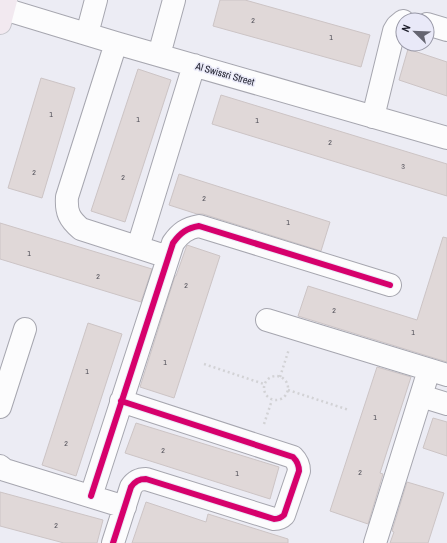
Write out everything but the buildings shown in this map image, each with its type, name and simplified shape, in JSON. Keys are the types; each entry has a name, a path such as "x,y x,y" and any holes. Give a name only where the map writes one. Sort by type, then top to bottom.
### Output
{"street":[{"path":"87,34 96,0"},
{"path":"159,55 174,0"},
{"name":"Al Swissri Street","path":"3,11 447,138"},
{"path":"435,26 447,30"},
{"path":"373,117 395,29"},
{"path":"116,43 67,197 66,206 74,223 81,228 168,257"},
{"path":"138,247 194,65"},
{"path":"91,496 168,257 177,236 184,231 191,227 199,226 390,285"},
{"path":"267,320 438,373 421,396 376,543"},
{"path":"0,407 25,329"},
{"path":"421,396 447,404"},
{"path":"113,543 131,487 137,480 146,479 278,519 284,516 299,471 296,460 293,457 121,401"},
{"path":"0,466 5,470 125,507"}],"path":[{"path":"280,377 296,329"},
{"path":"204,364 264,384"},
{"path":"270,377 280,377 286,382 288,390 286,395 277,401 267,398 264,384 270,377"},
{"path":"288,390 349,410"}],"cycle path":[{"path":"91,496 173,243 178,236 191,228 199,226 390,285"},
{"path":"113,543 131,487 139,480 146,479 275,519 281,518 284,515 299,471 298,463 293,457 121,401"}]}
